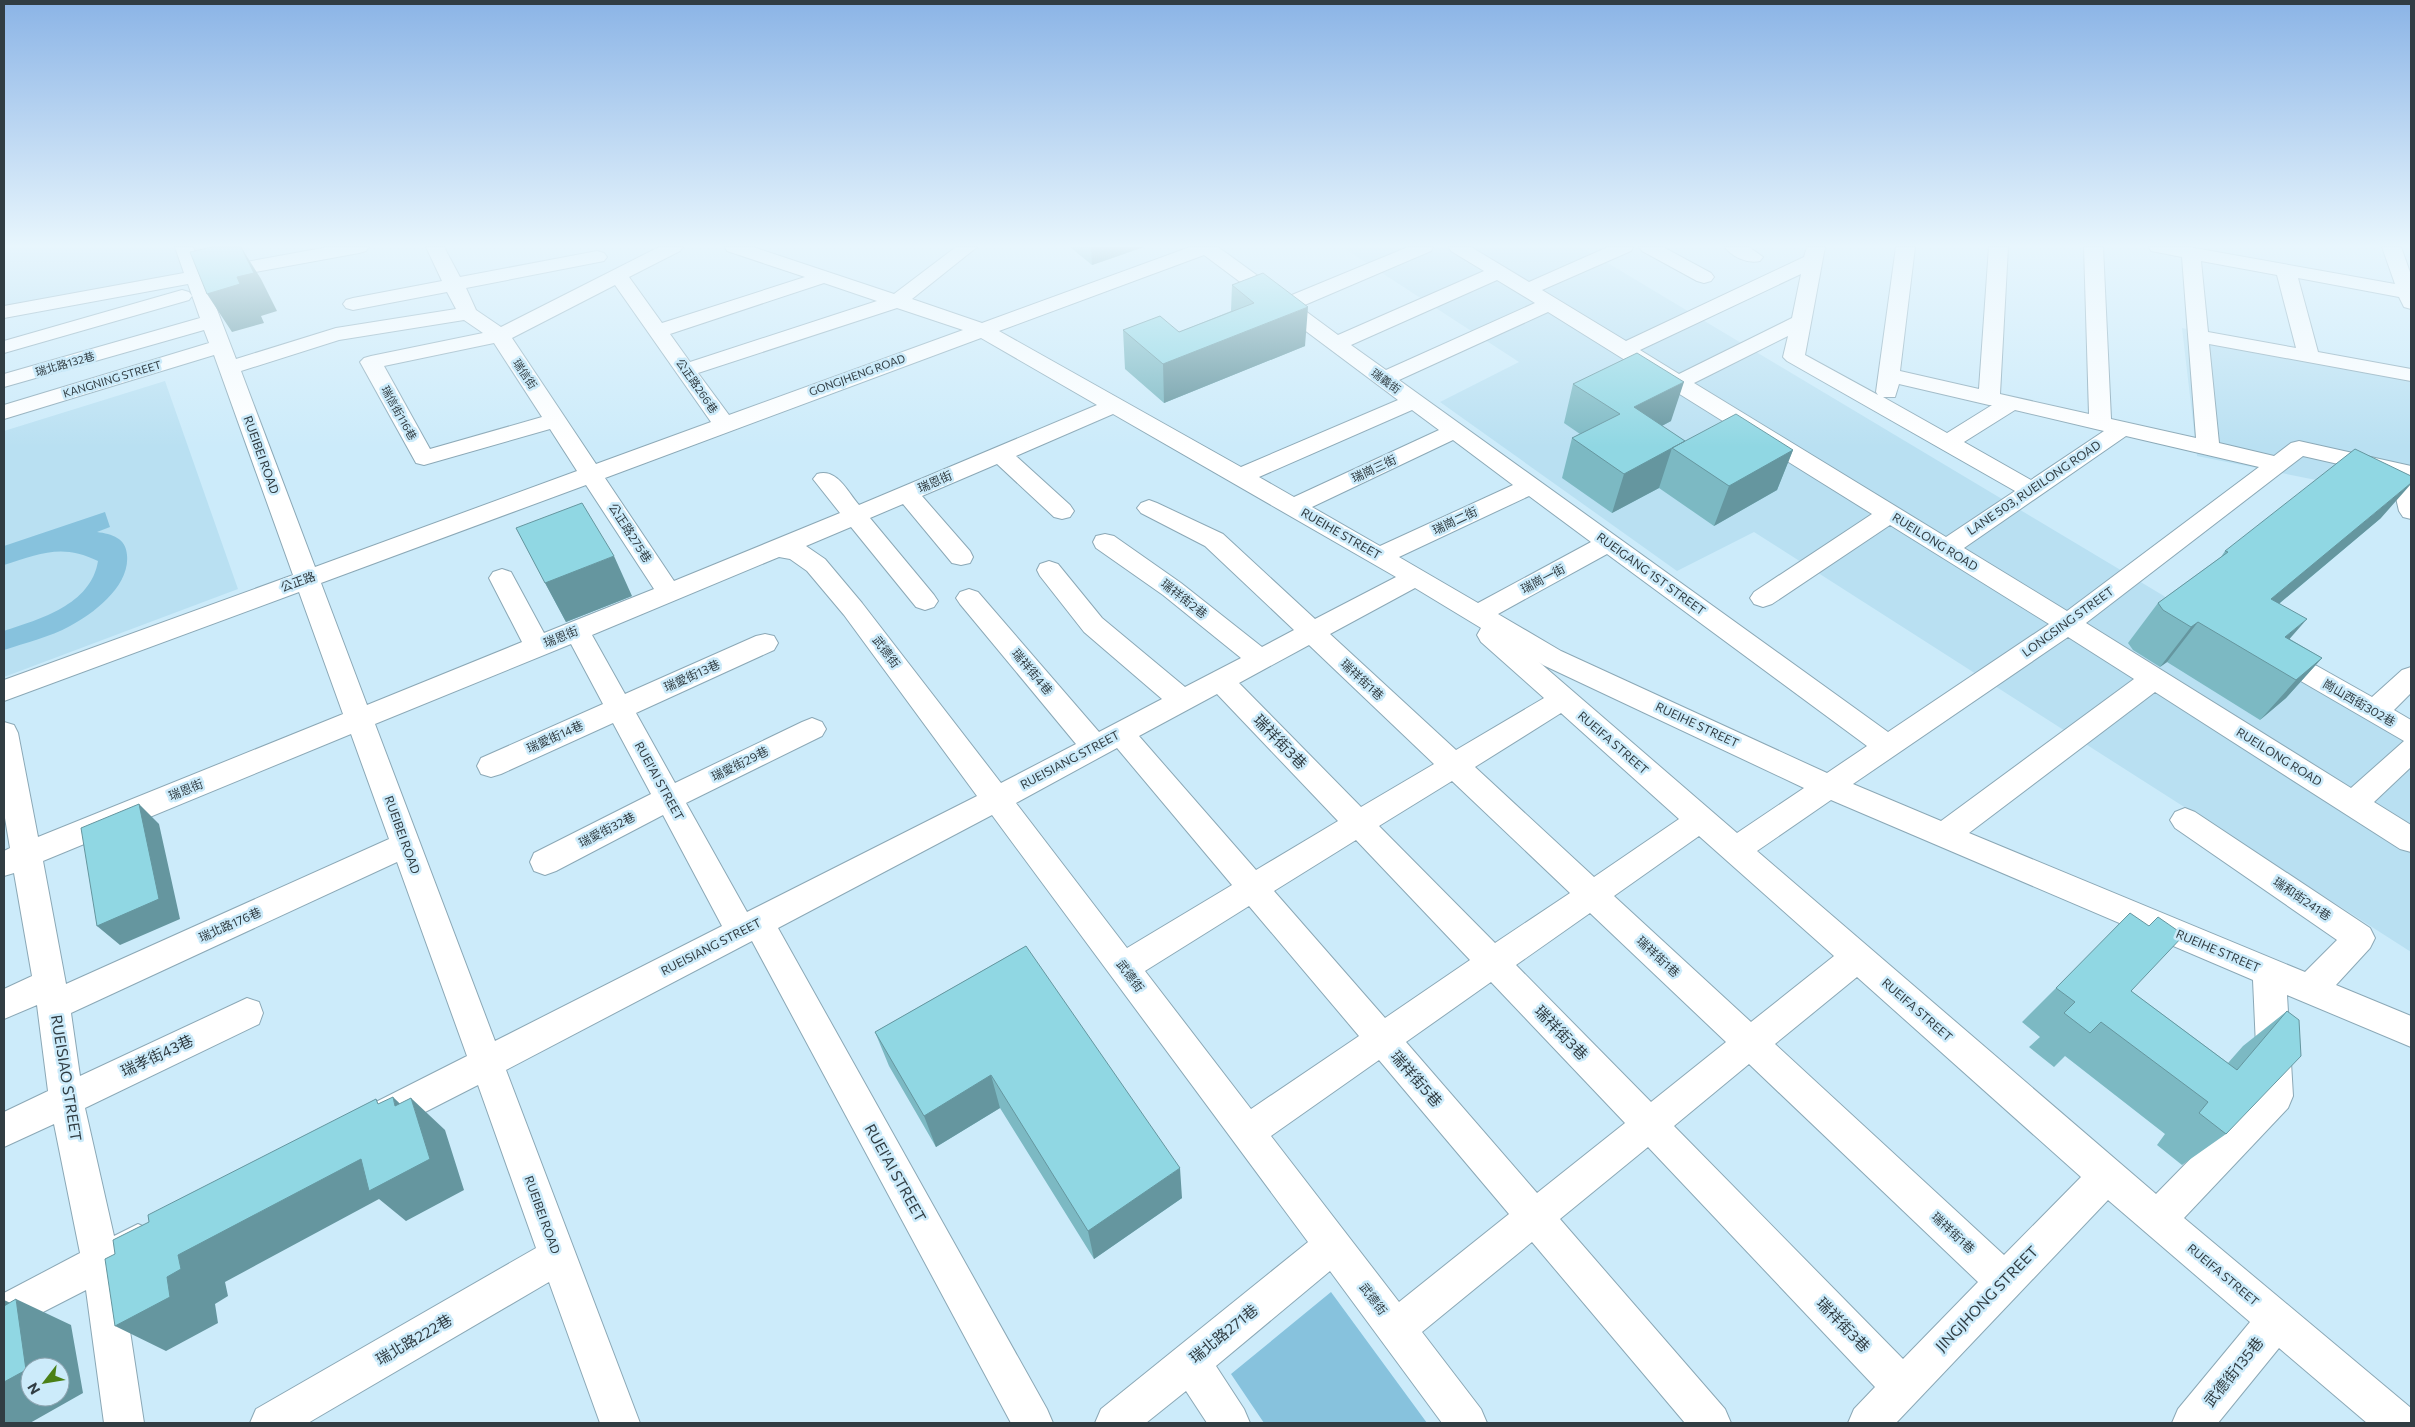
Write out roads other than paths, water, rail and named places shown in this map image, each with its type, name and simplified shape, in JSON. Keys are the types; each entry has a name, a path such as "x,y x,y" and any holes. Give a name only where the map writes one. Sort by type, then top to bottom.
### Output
{"street":[{"path":"4,347 107,314"},
{"name":"RUEIBEI ROAD","path":"209,314 620,1423"},
{"path":"221,345 336,334 464,314"},
{"path":"469,314 500,336 542,314"},
{"name":"公正路266巷","path":"646,314 724,424"},
{"path":"658,330 709,314"},
{"path":"686,370 858,314"},
{"name":"RUEIHE STREET","path":"935,314 981,329 1428,584 1552,658 1830,787 1943,836 2310,990 2406,1022"},
{"name":"GONGJHENG ROAD","path":"591,473 1023,314"},
{"name":"瑞義街","path":"1294,314 1414,401"},
{"path":"1336,344 1405,314"},
{"path":"1384,379 1528,314"},
{"name":"RUEILONG ROAD","path":"1565,314 2068,624 2411,840"},
{"path":"1624,350 1696,314"},
{"path":"1803,314 1794,357 2032,490"},
{"path":"1884,407 1897,314"},
{"path":"1989,398 1995,314"},
{"path":"2096,314 2100,423"},
{"path":"2192,314 2198,336 2208,447"},
{"path":"2294,314 2309,357"},
{"path":"1678,383 1801,322"},
{"name":"瑞信街","path":"500,336 591,473"},
{"name":"瑞信街116巷","path":"500,336 371,362 424,458 557,420"},
{"path":"2198,336 2411,375"},
{"name":"瑞北路132巷","path":"4,381 221,345"},
{"name":"KANGNING STREET","path":"4,412 221,345"},
{"path":"1890,375 2279,464"},
{"name":"瑞義街","path":"1239,477 1414,401"},
{"name":"RUEIGANG 1ST STREET","path":"1414,401 1888,747"},
{"path":"1947,443 2011,403"},
{"name":"瑞恩街","path":"15,859 777,549 1115,405"},
{"name":"LANE 503, RUEILONG ROAD","path":"1946,549 2123,428"},
{"name":"瑞崗三街","path":"1293,507 1454,431"},
{"name":"LONGSING STREET","path":"1735,850 2068,624 2299,448 2406,472"},
{"path":"1000,454 1062,512"},
{"path":"2406,472 2411,511"},
{"name":"公正路","path":"4,691 591,473"},
{"name":"公正路275巷","path":"591,473 669,593"},
{"path":"825,479 925,600"},
{"name":"瑞崗二街","path":"1379,556 1531,486"},
{"path":"907,494 961,557"},
{"name":"瑞祥街1巷","path":"1149,508 1214,540 2004,1281"},
{"path":"1763,598 1889,514"},
{"name":"瑞祥街2巷","path":"1105,542 1172,588 1260,659"},
{"name":"瑞崗一街","path":"1478,614 1609,543"},
{"name":"武德街","path":"777,549 796,552 816,565 853,609 1467,1423"},
{"path":"1049,570 1093,625 1183,701"},
{"path":"502,578 538,647"},
{"name":"RUEISIANG STREET","path":"355,1131 997,799 1311,632 1428,584"},
{"name":"RUEIFA STREET","path":"1428,584 1563,699 2107,1176 2398,1423"},
{"name":"瑞祥街4巷","path":"969,598 1108,740"},
{"name":"RUEI'AI STREET","path":"577,631 668,799 749,927 1033,1423"},
{"name":"瑞愛街13巷","path":"619,708 765,643"},
{"name":"崗山西街302巷","path":"2308,673 2411,733"},
{"path":"2374,712 2411,677"},
{"path":"1943,836 2153,679"},
{"name":"瑞祥街3巷","path":"1220,680 1903,1386"},
{"path":"1123,967 1563,699"},
{"name":"瑞愛街14巷","path":"491,766 619,708"},
{"name":"瑞愛街29巷","path":"668,799 812,729"},
{"name":"RUEISIAO STREET","path":"4,733 15,859 52,994 66,1099 101,1262 124,1423"},
{"name":"瑞祥街5巷","path":"1108,740 1253,888 1711,1423"},
{"path":"2353,804 2411,750"},
{"name":"瑞愛街32巷","path":"545,862 668,799"},
{"path":"1247,1132 1700,820"},
{"name":"瑞和街241巷","path":"2185,820 2359,938 2310,990"},
{"name":"瑞北路176巷","path":"4,1004 52,994 406,845"},
{"path":"1396,1329 1536,1218 1649,1124 1857,957"},
{"path":"2158,1220 2276,1096 2269,972"},
{"name":"瑞孝街43巷","path":"4,1130 247,1013"},
{"name":"JINGJHONG STREET","path":"1868,1423 2107,1176"},
{"path":"4,1313 162,1231"},
{"name":"瑞北路271巷","path":"1115,1423 1333,1245"},
{"name":"瑞北路222巷","path":"270,1423 558,1256"},
{"name":"武德街135巷","path":"2192,1423 2277,1320"},
{"path":"1190,1362 1230,1423"}]}
